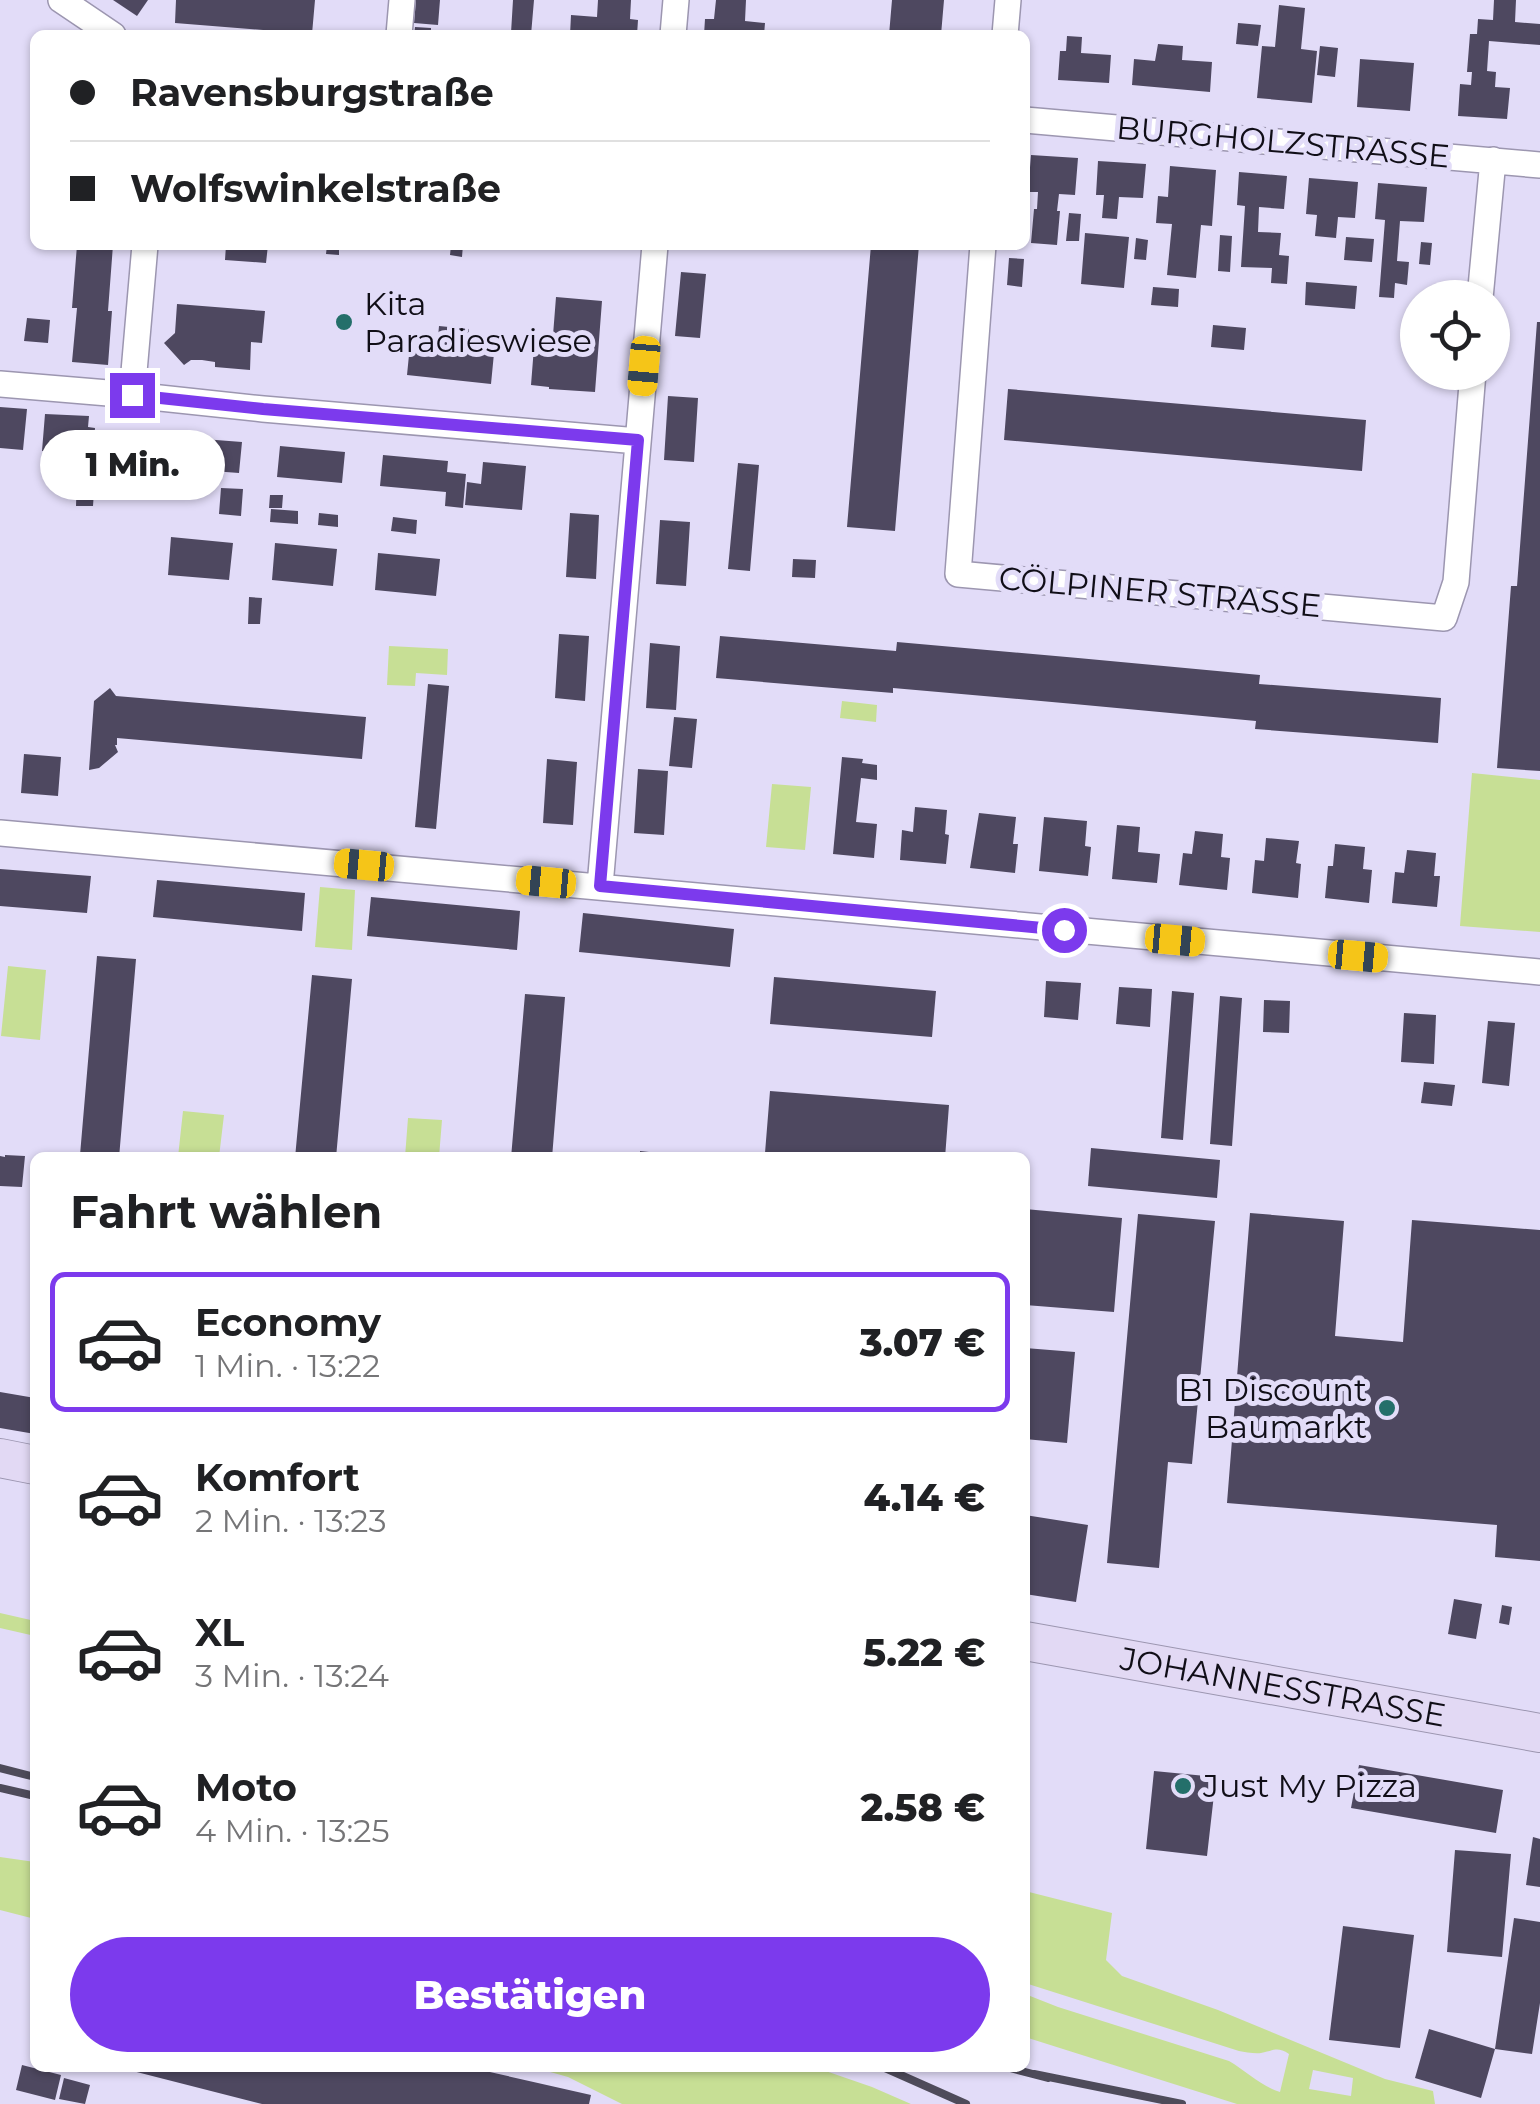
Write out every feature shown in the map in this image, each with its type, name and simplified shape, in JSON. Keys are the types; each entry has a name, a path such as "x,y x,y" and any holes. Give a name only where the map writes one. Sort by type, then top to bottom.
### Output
{"main road":[{"path":"0,1458 30,1463"},
{"name":"JOHANNESSTRASSE","path":"1030,1642 1540,1732"}],"street":[{"path":"61,0 106,30"},
{"path":"399,30 402,0"},
{"path":"674,30 676,0"},
{"path":"1005,30 1008,0"},
{"name":"BURGHOLZSTRASSE","path":"1030,120 1540,164"},
{"path":"1482,280 1493,160"},
{"path":"132,395 145,250"},
{"path":"600,886 655,250"},
{"name":"CÖLPINER STRASSE","path":"983,250 958,574 1444,618 1456,582 1471,390"},
{"path":"0,384 638,440"},
{"path":"0,832 1540,972"}],"green space":[{"path":"389,646 448,649 447,675 416,673 415,686 387,685"},
{"path":"842,701 877,705 876,722 840,718"},
{"path":"1472,773 1540,780 1540,932 1460,926"},
{"path":"772,784 811,787 805,850 766,847"},
{"path":"320,887 355,890 352,950 315,947"},
{"path":"8,966 46,970 40,1040 1,1036"},
{"path":"183,1111 224,1115 220,1152 179,1152"},
{"path":"408,1118 442,1120 439,1152 405,1152"},
{"path":"0,1613 30,1620 30,1635 0,1628"},
{"path":"0,1857 30,1861 30,1918 0,1910"},
{"path":"1030,1892 1112,1913 1106,1960 1122,1976 1218,2010 1385,2079 1433,2091 1435,2104 1237,2104 1030,2039 1030,1996 1229,2061 1280,2092 1289,2054 1278,2050 1239,2051 1030,1985","holes":["1313,2070 1353,2078 1351,2096 1309,2089"]},
{"path":"550,2072 829,2072 911,2104 622,2104"}],"building":[{"path":"113,0 148,0 137,16"},
{"path":"176,0 315,0 312,30 175,23"},
{"path":"416,0 440,0 438,25 414,23"},
{"path":"513,0 534,0 531,30 511,30"},
{"path":"598,0 631,0 630,19 638,20 637,30 570,30 571,15 597,17"},
{"path":"716,0 746,0 745,21 765,23 764,30 704,30 705,19 714,19"},
{"path":"892,0 944,0 941,30 889,30"},
{"path":"1494,0 1516,0 1515,22 1540,24 1540,45 1489,41 1487,71 1496,72 1495,87 1510,88 1507,119 1458,116 1460,84 1471,85 1472,72 1467,72 1470,34 1477,34 1478,19 1493,20"},
{"path":"1279,5 1305,8 1301,49 1317,51 1312,103 1257,98 1262,46 1275,47"},
{"path":"1238,23 1261,25 1258,46 1236,44"},
{"path":"1067,36 1082,37 1081,53 1111,55 1109,83 1058,80 1060,51 1066,51"},
{"path":"1158,44 1183,46 1182,60 1212,62 1210,92 1132,85 1134,59 1155,61"},
{"path":"1320,46 1338,48 1335,77 1317,75"},
{"path":"1360,59 1414,63 1410,111 1357,107"},
{"path":"1031,155 1078,158 1075,195 1059,194 1057,245 1031,243 1038,192 1030,192"},
{"path":"1098,161 1146,164 1143,198 1119,197 1117,219 1102,218 1104,195 1096,195"},
{"path":"1170,166 1216,170 1212,226 1201,225 1196,278 1167,275 1172,224 1156,223 1158,196 1168,197"},
{"path":"1239,172 1287,176 1284,209 1259,207 1258,232 1281,233 1279,255 1289,256 1287,284 1271,283 1272,268 1241,267 1245,206 1237,205"},
{"path":"1309,178 1358,182 1355,218 1338,217 1336,238 1315,236 1317,215 1306,214"},
{"path":"1378,183 1427,187 1424,222 1400,221 1397,261 1409,262 1407,280 1395,283 1394,298 1379,297 1385,220 1375,219"},
{"path":"1069,213 1081,214 1079,241 1066,241"},
{"path":"1085,233 1129,237 1124,288 1081,284"},
{"path":"1220,235 1232,236 1230,272 1218,271"},
{"path":"1346,237 1374,239 1372,262 1344,260"},
{"path":"1136,238 1148,240 1146,260 1134,259"},
{"path":"1421,242 1432,243 1430,265 1419,264"},
{"path":"77,250 113,250 108,365 72,362 77,308 72,308"},
{"path":"226,250 267,250 266,263 225,260"},
{"path":"450,250 463,250 462,257 450,255"},
{"path":"871,250 919,250 895,531 847,527"},
{"path":"1009,258 1024,259 1022,287 1007,285"},
{"path":"681,272 706,274 700,338 675,336"},
{"path":"1306,282 1357,286 1355,309 1305,305"},
{"path":"1153,287 1179,289 1178,307 1151,305"},
{"path":"556,297 602,301 595,392 531,385 534,347 552,348"},
{"path":"177,304 265,311 262,343 251,342 250,370 215,367 215,362 202,360 184,365 164,343 175,333"},
{"path":"27,318 50,320 48,343 24,341"},
{"path":"1537,322 1540,771 1497,768 1511,586 1517,586"},
{"path":"1213,325 1246,328 1244,350 1211,347"},
{"path":"439,326 469,329 468,340 495,343 491,384 407,375 411,335 438,337"},
{"path":"1008,389 1366,420 1362,471 1004,440"},
{"path":"668,396 698,398 694,462 664,460"},
{"path":"0,407 27,409 23,450 0,448"},
{"path":"45,414 89,416 88,427 95,428 94,441 86,441 85,454 42,451"},
{"path":"120,431 151,433 148,466 117,463"},
{"path":"177,437 242,442 239,473 173,468 172,487 150,485 153,440 176,442"},
{"path":"280,446 345,452 342,483 277,477"},
{"path":"383,455 448,461 447,472 466,474 463,508 445,506 446,492 380,486"},
{"path":"483,462 526,466 522,510 465,505 467,482 481,484"},
{"path":"738,463 759,465 750,571 728,569"},
{"path":"77,475 95,476 93,506 76,506"},
{"path":"221,488 243,489 241,516 219,514"},
{"path":"270,495 283,495 282,508 269,508"},
{"path":"271,509 298,511 298,524 270,522"},
{"path":"319,513 338,515 338,527 318,525"},
{"path":"570,513 599,515 596,579 566,577"},
{"path":"393,517 417,520 416,534 391,531"},
{"path":"660,520 690,522 686,586 656,584"},
{"path":"171,537 233,543 229,580 168,575"},
{"path":"275,543 337,549 333,586 272,580"},
{"path":"378,553 440,559 436,596 375,590"},
{"path":"793,559 816,560 815,578 792,577"},
{"path":"249,597 262,598 260,624 248,624"},
{"path":"559,634 589,636 585,701 555,698"},
{"path":"720,636 896,651 897,642 1260,675 1259,684 1441,698 1438,743 1255,729 1256,721 1074,704 716,678"},
{"path":"650,643 680,646 676,710 646,708"},
{"path":"428,684 449,686 436,829 415,827"},
{"path":"110,688 116,696 366,717 362,759 117,738 118,752 99,768 89,770 94,701"},
{"path":"674,717 697,719 692,768 669,766"},
{"path":"24,754 61,757 58,796 21,793"},
{"path":"842,757 877,765 877,780 861,778 856,822 877,824 874,858 833,854"},
{"path":"547,759 577,762 573,825 543,823"},
{"path":"638,769 668,771 664,835 634,833"},
{"path":"915,807 947,810 946,864 900,860 902,830 913,832"},
{"path":"979,813 1016,817 1015,873 970,868"},
{"path":"1044,817 1087,821 1085,846 1091,847 1088,876 1039,871"},
{"path":"1117,825 1140,827 1138,852 1160,854 1157,883 1112,879"},
{"path":"1195,831 1223,834 1221,857 1230,858 1227,890 1179,885 1183,853 1192,854"},
{"path":"1266,838 1299,841 1298,898 1252,893 1255,860 1264,861"},
{"path":"1335,844 1365,847 1363,869 1372,870 1369,903 1325,898"},
{"path":"1407,850 1436,853 1434,876 1440,876 1437,907 1392,903 1395,872 1404,873"},
{"path":"0,869 91,876 87,913 0,906"},
{"path":"157,880 305,893 302,931 153,917"},
{"path":"371,897 520,911 517,950 367,936"},
{"path":"583,913 734,929 730,967 579,952"},
{"path":"97,956 136,959 120,1152 80,1152"},
{"path":"312,975 352,979 337,1152 296,1152"},
{"path":"774,977 936,991 932,1037 770,1024"},
{"path":"1046,981 1081,983 1078,1020 1044,1017"},
{"path":"1119,987 1152,989 1150,1027 1116,1024"},
{"path":"1172,991 1194,993 1183,1140 1161,1138"},
{"path":"525,994 565,997 552,1152 512,1152"},
{"path":"1220,996 1242,998 1232,1146 1210,1144"},
{"path":"1264,1000 1290,1001 1289,1033 1263,1032"},
{"path":"1404,1013 1436,1015 1434,1064 1401,1062"},
{"path":"1488,1021 1515,1023 1509,1086 1482,1083"},
{"path":"1424,1082 1455,1085 1452,1106 1421,1103"},
{"path":"770,1091 949,1105 945,1152 765,1152"},
{"path":"1091,1148 1220,1160 1217,1198 1088,1186"},
{"path":"0,1156 25,1156 22,1187 0,1186"},
{"path":"1030,1209 1122,1218 1114,1312 1030,1305"},
{"name":"B1 Discount Baumarkt","path":"1250,1213 1344,1221 1335,1336 1403,1342 1412,1220 1540,1230 1540,1561 1495,1557 1497,1525 1227,1503"},
{"path":"1138,1214 1215,1221 1192,1464 1168,1462 1159,1568 1107,1563"},
{"path":"1030,1348 1075,1352 1067,1443 1030,1439"},
{"path":"0,1392 30,1397 30,1433 0,1428"},
{"path":"1030,1516 1088,1525 1076,1602 1030,1595"},
{"path":"1454,1599 1482,1604 1476,1639 1448,1634"},
{"path":"1502,1605 1512,1607 1509,1625 1499,1623"},
{"path":"1359,1765 1503,1790 1496,1833 1351,1808"},
{"path":"1154,1771 1216,1777 1207,1856 1146,1849"},
{"path":"1533,1837 1540,1839 1540,1887 1526,1885"},
{"path":"1455,1850 1511,1854 1502,1957 1447,1952"},
{"path":"1514,1918 1540,1922 1540,2003 1532,2054 1495,2049"},
{"path":"1343,1926 1414,1935 1400,2048 1329,2040"},
{"path":"1429,2029 1495,2049 1481,2098 1415,2078"},
{"path":"22,2065 30,2067 30,2072 61,2075 55,2100 16,2090"},
{"path":"137,2072 490,2072 591,2095 589,2104 262,2104"},
{"path":"64,2078 90,2085 85,2104 59,2099"}],"railway":[{"path":"0,1768 30,1776"},
{"path":"0,1788 30,1795"},
{"path":"894,2072 966,2104"},
{"path":"1025,2072 1048,2078"},
{"path":"1034,2074 1182,2104"}],"place":[{"name":"Kita Paradieswiese","path":"344,322"},
{"name":"B1 Discount Baumarkt","path":"1387,1408"},
{"name":"Just My Pizza","path":"1183,1786"}],"route":[{"path":"132,395 638,440 600,886 1064,930"}]}
